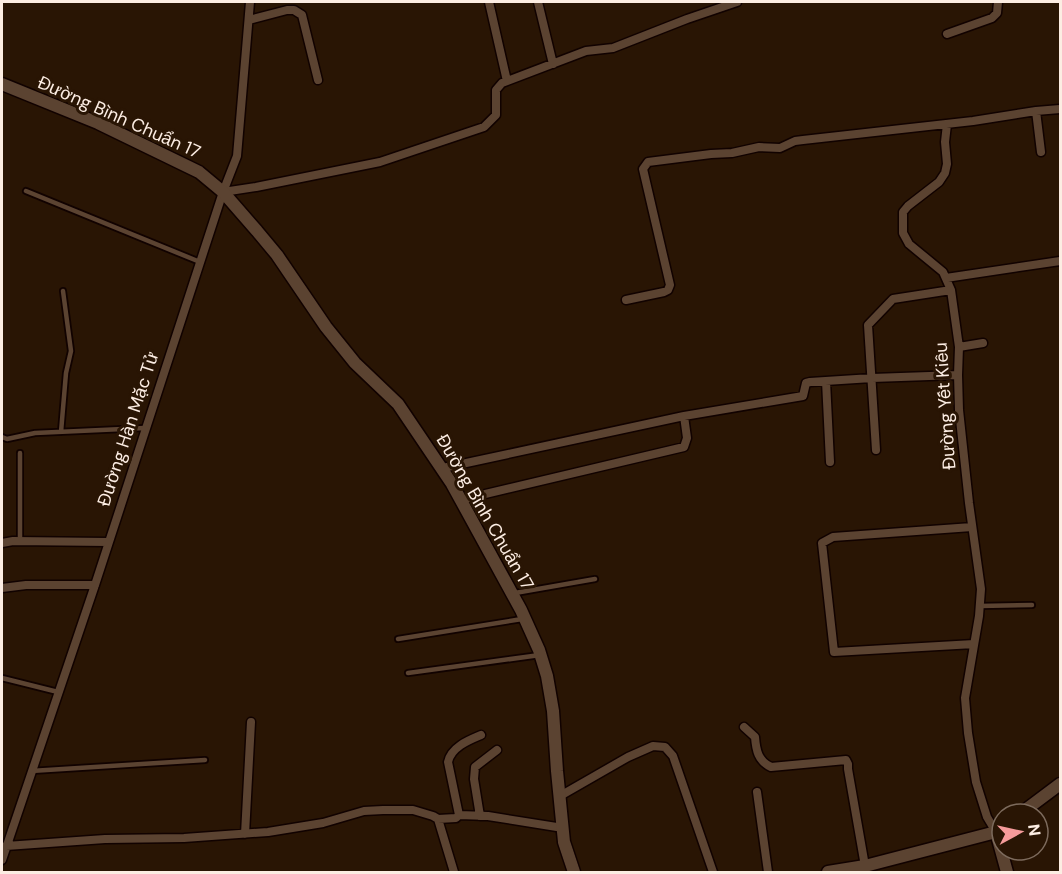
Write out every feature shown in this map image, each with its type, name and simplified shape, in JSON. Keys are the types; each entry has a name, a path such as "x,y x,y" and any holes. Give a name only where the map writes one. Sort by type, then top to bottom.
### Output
{"street":[{"name":"Đường Hàn Mặc Tử","path":"2,860 223,192 237,156 250,2"},
{"path":"489,2 507,81"},
{"path":"538,2 553,64"},
{"path":"223,192 380,162 484,127 496,114 496,90 502,83 586,51 613,48 734,2"},
{"path":"947,34 992,18 997,13 998,2"},
{"path":"249,20 287,10 299,12 302,15 318,80"},
{"name":"Đường Bình Chuẩn 17","path":"2,84 98,123 199,172 223,192 277,255 326,327 355,363 398,404 442,468 512,593 540,655 550,690 564,842 574,873"},
{"path":"626,300 664,292 670,285 643,169 648,162 732,153 759,147 780,148 795,141 1060,109"},
{"path":"1036,111 1041,153"},
{"name":"Đường Yết Kiêu","path":"947,124 945,172 939,182 903,212 903,232 909,244 943,272 951,290 959,347 959,410 981,589 965,698 976,782 990,820"},
{"path":"946,278 1060,261"},
{"path":"876,450 868,325 893,299 951,290"},
{"path":"959,347 983,343"},
{"path":"442,468 684,416 803,396 806,383 810,382 958,375"},
{"path":"826,381 830,462"},
{"path":"460,500 684,447 687,438 684,416"},
{"path":"972,527 833,537 822,543 834,652 974,644"},
{"path":"2,543 20,541 108,542"},
{"path":"2,588 26,585 94,585"},
{"path":"245,834 251,722"},
{"path":"744,727 755,737 757,752 763,763 771,767 846,760 865,866"},
{"path":"459,815 448,762 449,756 462,744 482,735"},
{"path":"560,796 628,757 653,746 664,747 673,756 713,873"},
{"path":"480,816 474,779 475,767 497,750"},
{"path":"1036,802 1060,784"},
{"path":"758,792 768,873"},
{"path":"6,846 105,839 184,838 245,834 302,828 355,813 383,810 413,810 438,819 456,818 459,815 480,816 563,828"},
{"path":"438,819 454,873"},
{"path":"828,873 865,866 990,832"}],"lane":[{"path":"26,191 200,262"},
{"path":"61,432 66,373 71,351 63,291"},
{"path":"2,436 7,439 35,433 145,428"},
{"path":"20,453 20,541"},
{"path":"512,593 595,579"},
{"path":"979,606 1032,605"},
{"path":"398,639 525,618"},
{"path":"408,674 540,655"},
{"path":"2,678 58,692"},
{"path":"32,771 205,760"}]}
